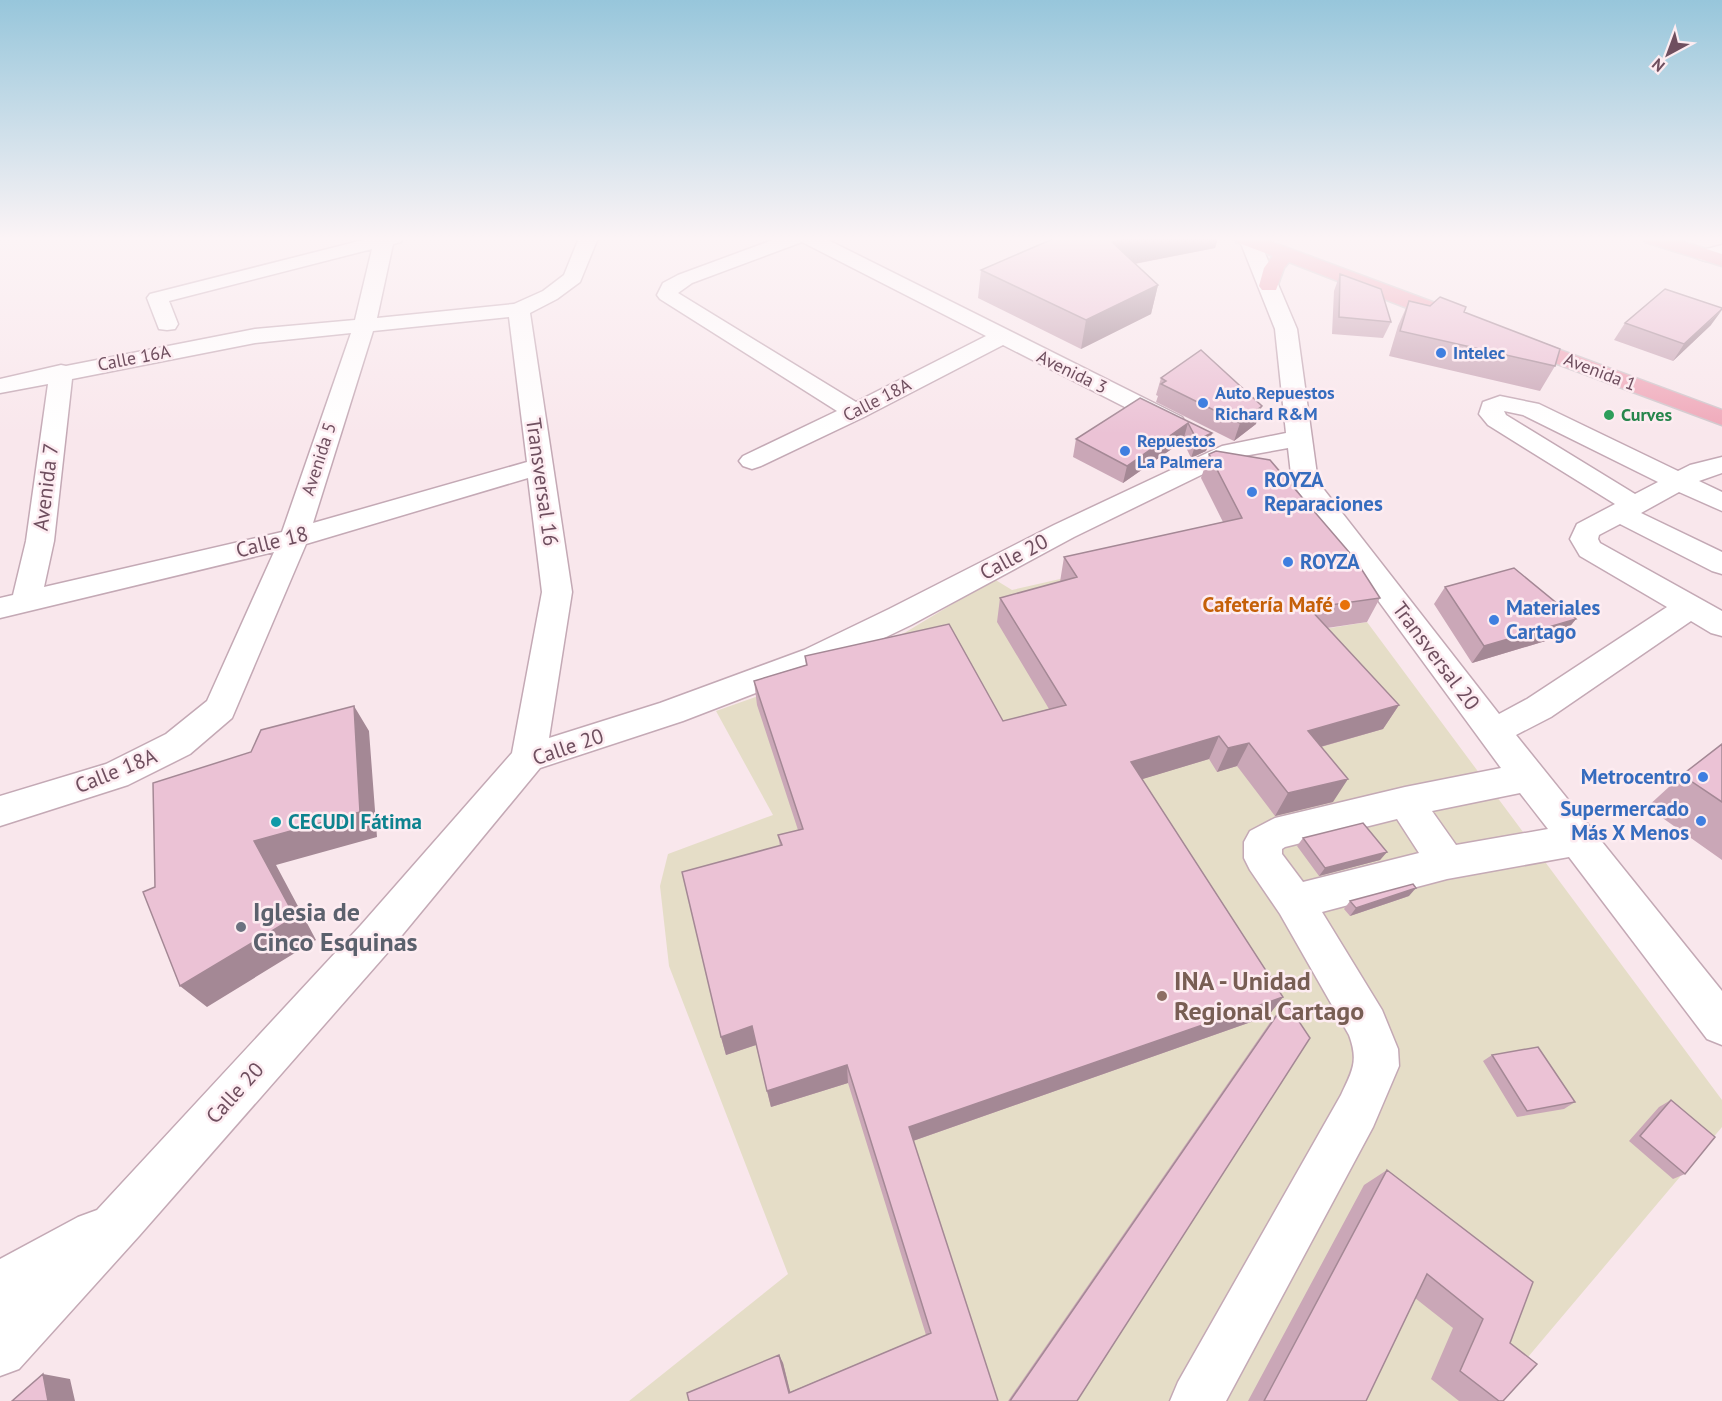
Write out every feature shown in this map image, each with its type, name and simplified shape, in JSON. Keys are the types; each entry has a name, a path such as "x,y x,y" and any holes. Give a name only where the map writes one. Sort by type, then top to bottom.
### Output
{"main road":[{"path":"1416,303 1479,327"},
{"name":"Avenida 1","path":"1501,335 1722,418"}],"street":[{"path":"159,303 167,324"},
{"name":"Avenida 5","path":"220,709 294,538 370,303"},
{"path":"519,310 533,303"},
{"path":"680,303 855,412"},
{"name":"Avenida 3","path":"936,303 1190,430"},
{"name":"Transversal 20","path":"1276,303 1286,329 1301,438 1294,479 1722,1024"},
{"name":"Calle 16A","path":"0,386 61,372 255,336 519,310"},
{"name":"Transversal 16","path":"519,310 557,592 528,758"},
{"name":"Calle 18A","path":"752,461 855,412 1001,337"},
{"name":"Avenida 7","path":"13,604 40,541 61,372"},
{"path":"1722,503 1677,483 1530,409 1500,403 1492,407 1491,414 1497,420 1627,509 1722,564"},
{"name":"Calle 20","path":"0,1350 122,1219 375,938 528,758 704,700 815,658 900,617 1064,531 1235,452 1301,438"},
{"path":"1722,465 1699,471 1587,530 1584,539 1590,549 1722,625"},
{"name":"Calle 18","path":"13,604 294,538 540,466"},
{"path":"1493,732 1539,708 1689,607"},
{"name":"Calle 18A","path":"0,811 116,776 178,744 220,709"},
{"path":"1197,1401 1357,1111 1377,1066 1376,1049 1367,1025 1294,902 1263,858 1263,842 1275,834 1405,802 1528,777"},
{"path":"1405,802 1447,862"},
{"path":"1294,902 1447,862 1577,840"},
{"path":"0,1287 122,1219"}],"shaded area":[{"name":"INA - Unidad Regional Cartago","path":"1232,540 1312,631 1367,622 1722,1100 1722,1127 1491,1401 629,1401 788,1274 669,966 660,886 668,854 773,815 716,711 792,684 906,632 994,579 1012,590"}],"building":[{"path":"1051,303 1120,303 1086,320"},
{"path":"1339,303 1385,303 1391,322 1339,317"},
{"path":"1408,303 1430,306 1433,303 1457,303 1466,307 1464,312 1560,349 1555,366 1400,331"},
{"path":"1648,303 1708,303 1722,308 1684,344 1625,323"},
{"path":"1201,350 1262,406 1240,423 1161,384 1166,381 1161,378"},
{"path":"1140,398 1212,433 1197,440 1188,423 1127,466 1076,439"},
{"path":"1216,451 1270,460 1355,559 1380,598 1309,608 1399,705 1308,731 1348,779 1288,793 1249,743 1228,748 1219,736 1131,762 1283,997 909,1127 998,1401 689,1401 687,1393 779,1355 789,1393 931,1333 847,1065 767,1091 752,1026 721,1037 682,872 782,845 778,835 803,829 754,681 807,665 805,656 949,624 1003,721 1066,705 1000,598 1077,577 1064,557 1242,518 1209,454"},
{"path":"1514,568 1576,619 1484,646 1445,587"},
{"path":"354,706 360,812 254,841 295,917 180,986 143,892 155,887 153,783 251,752 261,730"},
{"path":"1722,744 1722,802 1682,775"},
{"path":"1363,823 1387,852 1325,868 1303,838"},
{"path":"1413,884 1416,888 1356,908 1350,901"},
{"path":"1286,1002 1310,1038 1077,1401 1010,1401"},
{"path":"1538,1047 1575,1102 1527,1111 1492,1055"},
{"path":"1671,1100 1715,1137 1685,1174 1640,1136"},
{"path":"1387,1170 1533,1282 1510,1343 1537,1364 1503,1401 1499,1401 1460,1371 1483,1319 1427,1274 1366,1401 1264,1401"},
{"path":"43,1374 48,1401 12,1401"}],"place":[{"name":"Intelec","path":"1441,353"},
{"name":"Auto Repuestos Richard R&M","path":"1203,403"},
{"name":"Curves","path":"1609,415"},
{"name":"Repuestos La Palmera","path":"1125,451"},
{"name":"ROYZA Reparaciones","path":"1252,492"},
{"name":"ROYZA","path":"1288,562"},
{"name":"Cafetería Mafé","path":"1345,605"},
{"name":"Materiales Cartago","path":"1494,620"},
{"name":"Metrocentro","path":"1703,777"},
{"name":"Supermercado Más X Menos","path":"1701,821"},
{"name":"CECUDI Fátima","path":"276,822"},
{"name":"Iglesia de Cinco Esquinas","path":"241,927"},
{"name":"INA - Unidad Regional Cartago","path":"1162,996"}]}
